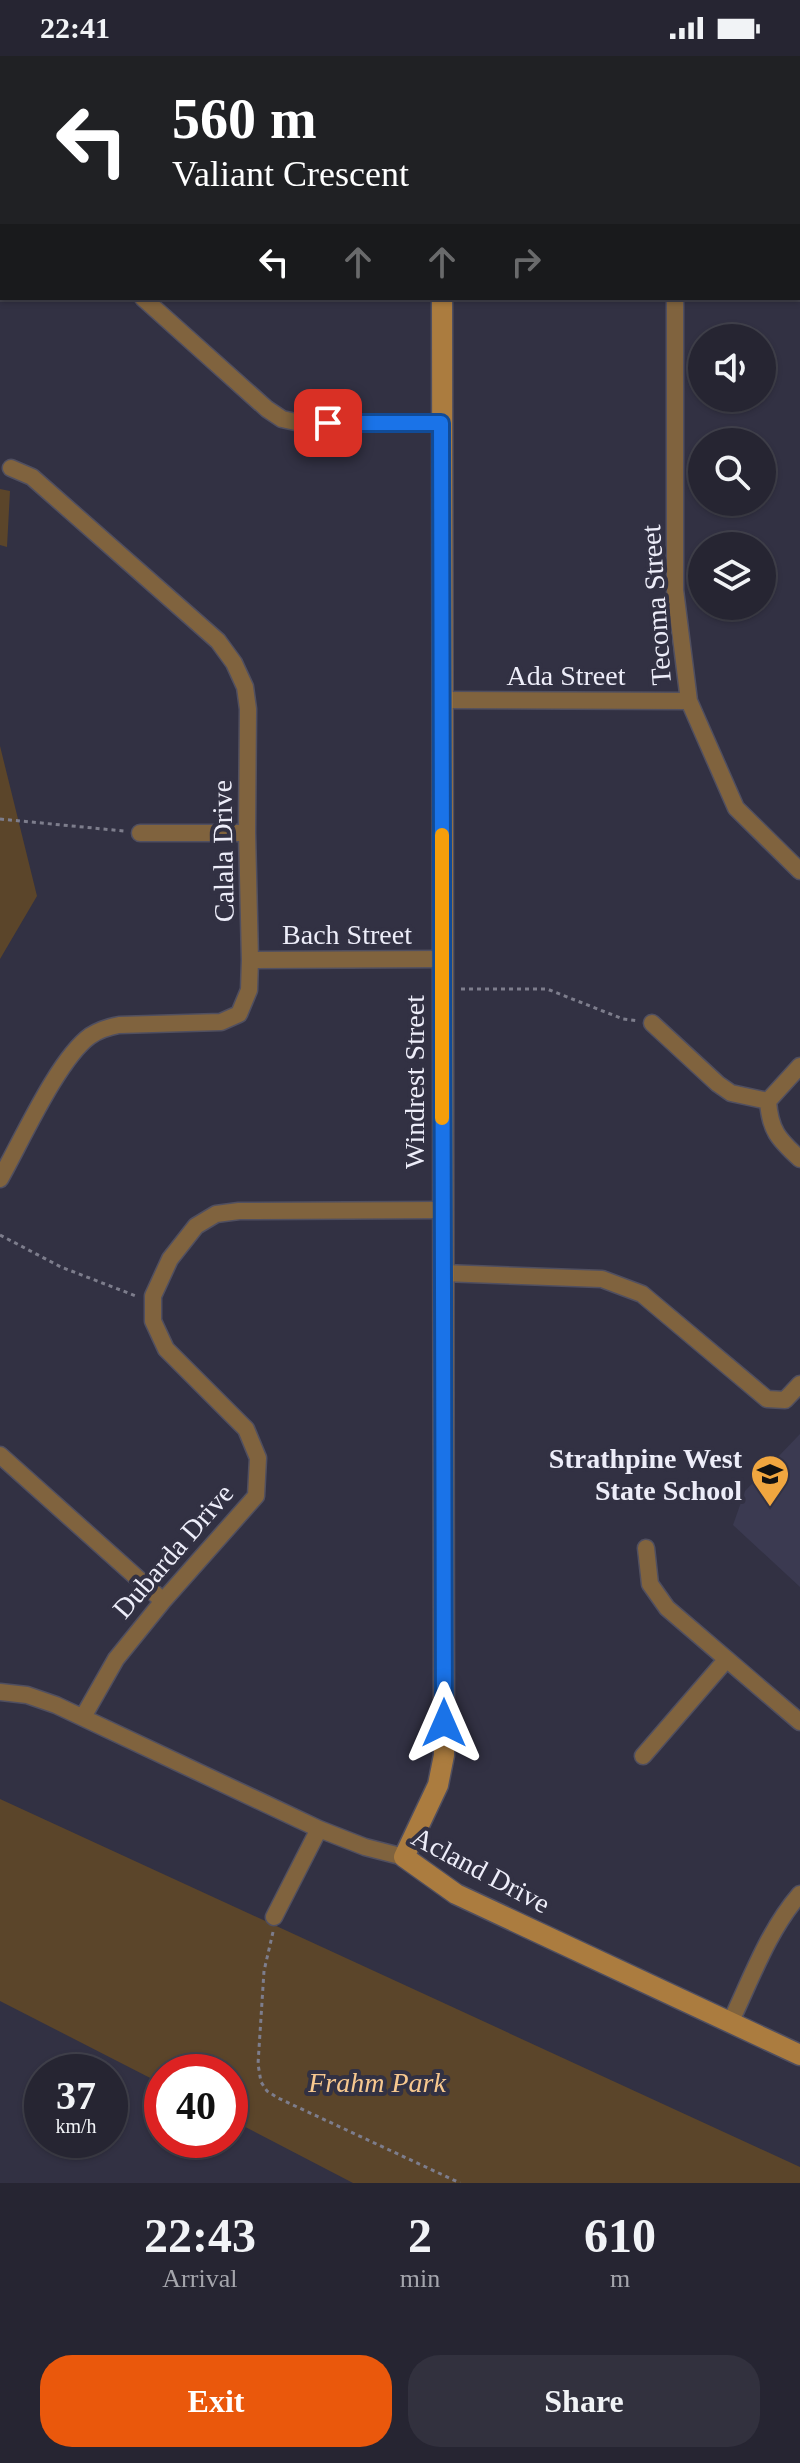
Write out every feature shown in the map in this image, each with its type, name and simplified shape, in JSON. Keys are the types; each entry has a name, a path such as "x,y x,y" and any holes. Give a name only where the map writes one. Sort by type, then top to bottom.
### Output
{"street":[{"name":"Windrest Street","path":"404,1857 438,1785 444,1755 442,300"},
{"name":"Tecoma Street","path":"675,300 675,590 689,701 736,808 800,871"},
{"path":"153,301 267,409 282,419 300,423 441,423"},
{"name":"Calala Drive","path":"0,1179 65,1062 90,1036 119,1025 221,1022 239,1014 249,990 250,960 248,709 245,687 234,663 218,641 32,477 11,468"},
{"name":"Ada Street","path":"442,700 689,701"},
{"path":"140,833 247,833"},
{"name":"Bach Street","path":"250,960 443,959"},
{"path":"652,1023 731,1093 768,1101"},
{"path":"800,1066 768,1101 770,1123 782,1142 800,1159"},
{"name":"Dubarda Drive","path":"83,1717 116,1659 256,1496 258,1458 246,1429 166,1349 153,1321 153,1296 170,1259 196,1226 216,1214 239,1211 442,1210"},
{"path":"443,1273 602,1279 642,1294 767,1399 785,1400 800,1384"},
{"path":"0,1455 163,1601"},
{"path":"646,1548 650,1584 667,1608 800,1722"},
{"path":"643,1756 726,1660"},
{"name":"Acland Drive","path":"0,1692 27,1695 83,1717 319,1829 365,1847 404,1857 456,1894 800,2055"},
{"path":"274,1917 319,1829"},
{"path":"731,2021 783,1913 800,1894"}],"path":[{"path":"0,819 140,833"},
{"path":"457,989 547,989 623,1019 652,1023"},
{"path":"0,1235 61,1267 140,1297"},
{"path":"274,1917 273,1940 264,1971 258,2064 261,2082 267,2091 460,2183"}],"shaded area":[{"name":"Strathpine West State School","path":"800,1434 800,1587 733,1525 745,1491"}],"green space":[{"path":"0,489 10,491 7,547 0,545"},
{"path":"0,746 37,896 0,959"},
{"name":"Frahm Park","path":"0,1799 800,2167 800,2183 353,2183 248,2128 248,2054 144,2054 144,2075 128,2067 128,2054 103,2054 0,2001"}],"slow traffic":[{"path":"442,835 442,1118"}],"place":[{"name":"Strathpine West State School","path":"770,1508"}],"route":[{"path":"328,423 441,423 444,1723"}]}
